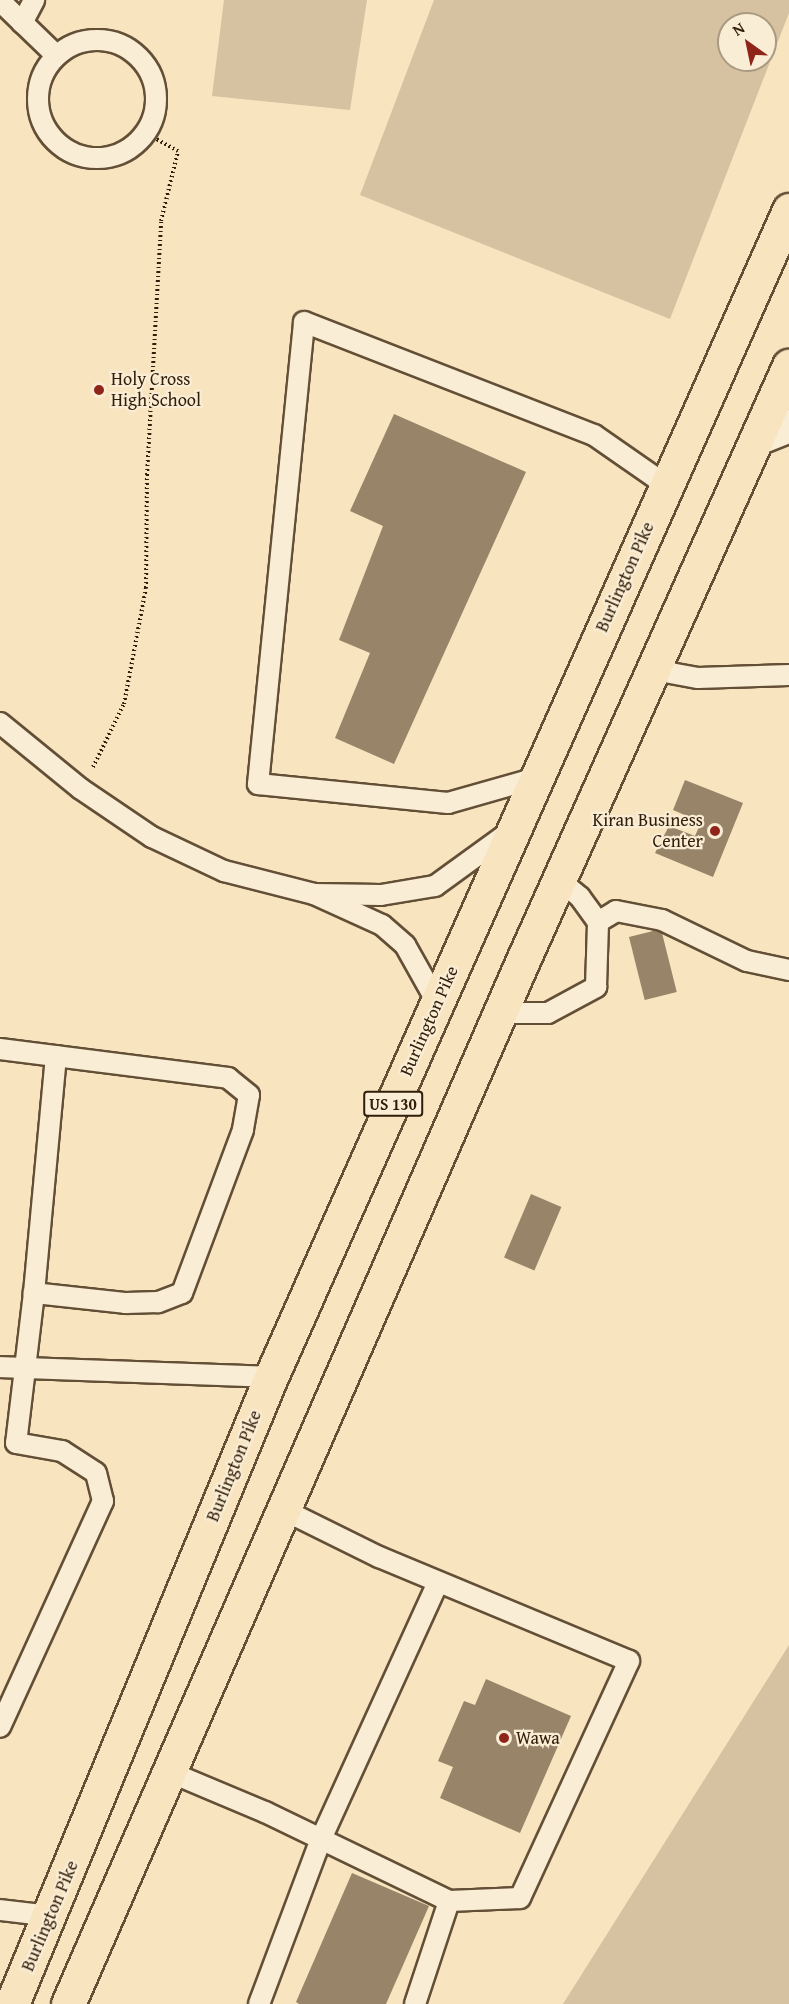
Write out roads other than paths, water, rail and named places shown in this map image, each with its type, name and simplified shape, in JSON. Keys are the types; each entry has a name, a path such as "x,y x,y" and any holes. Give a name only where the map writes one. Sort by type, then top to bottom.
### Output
{"highway":[{"name":"Burlington Pike","path":"12,2004 51,1916 271,1377 789,210"},
{"path":"68,2004 286,1511 560,881 789,366"}],"street":[{"path":"757,438 789,425"}],"lane":[{"path":"22,23 34,0"},
{"path":"0,2 56,55"},
{"path":"100,40 128,49 142,61 156,96 146,133 132,147 94,159 57,144 38,110 38,90 56,55 72,45 100,40"},
{"path":"536,778 448,803 258,784 304,322 594,435 666,485"},
{"path":"654,670 698,678 789,675"},
{"path":"0,723 81,789 193,859 253,880 314,894 382,925 405,945 437,1002"},
{"path":"314,894 381,895 435,886 515,828"},
{"path":"502,1013 548,1013 596,987 598,921 580,897 560,881"},
{"path":"598,921 616,911 662,920 747,962 789,970"},
{"path":"0,1049 228,1078 249,1095 243,1130 182,1293 158,1302 126,1303 34,1293"},
{"path":"0,1727 103,1501 96,1473 62,1451 16,1443 34,1293 56,1056"},
{"path":"0,1367 271,1377"},
{"path":"171,1773 321,1839 449,1901 520,1898 629,1661 438,1582 286,1511"},
{"path":"259,2004 321,1839 438,1582"},
{"path":"415,2004 449,1901"},
{"path":"0,1910 51,1916"}],"place":[{"name":"Holy Cross High School","path":"99,390"},
{"name":"Kiran Business Center","path":"715,831"},
{"name":"Wawa","path":"504,1738"}]}
